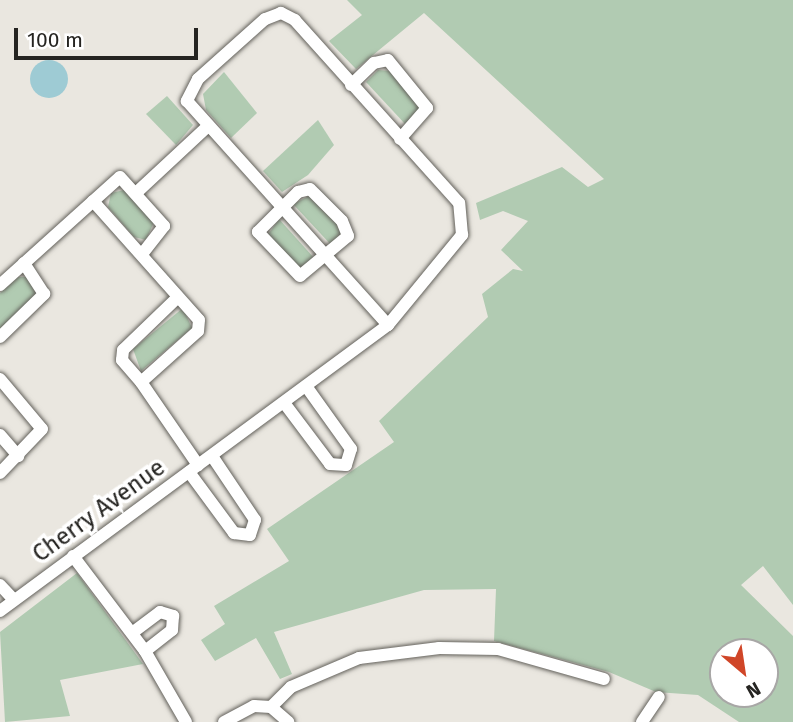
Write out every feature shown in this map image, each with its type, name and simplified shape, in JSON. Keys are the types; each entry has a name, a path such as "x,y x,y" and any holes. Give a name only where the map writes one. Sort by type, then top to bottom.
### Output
{"street":[{"name":"Cherry Avenue","path":"0,611 13,598 308,389 388,325 462,235 464,222 459,203 295,20 281,13 265,19 198,79 187,101 206,128"},
{"path":"351,85 374,63 388,60 427,108 400,139"},
{"path":"136,193 206,128 388,325"},
{"path":"0,285 120,177 164,226 142,254"},
{"path":"302,190 318,193 348,236 300,276 261,240 259,229 280,208 302,190"},
{"path":"93,201 199,320 198,331 141,383"},
{"path":"0,337 44,294 24,263"},
{"path":"178,297 122,350 122,360 141,383 194,469"},
{"path":"0,473 42,429 1,382"},
{"path":"285,404 330,464 346,465 351,449 308,389"},
{"path":"0,435 18,456"},
{"name":"Cherry Avenue","path":"194,469 234,533 250,535 255,520 212,456"},
{"path":"73,556 145,652 186,722"},
{"path":"0,585 13,598"},
{"path":"132,633 160,612 173,616 172,630 145,652"},
{"path":"271,707 291,687 359,658 439,648 527,654 604,679"},
{"path":"642,722 659,696"},
{"path":"225,722 254,706 271,707 286,718"}],"green space":[{"path":"347,0 793,0 793,605 763,566 741,585 793,636 793,722 739,722 718,708 779,708 779,638 709,638 709,702 698,695 656,692 609,672 494,641 496,589 424,590 274,632 292,674 280,679 256,638 215,661 201,640 225,624 214,606 289,561 267,529 394,442 379,421 488,317 482,294 513,269 523,271 501,250 528,221 503,211 480,220 476,203 562,167 588,187 604,179 424,13 356,69 329,41 362,15"},
{"path":"378,70 391,71 422,109 406,125 366,82"},
{"path":"224,72 257,113 231,138 206,110 203,94"},
{"path":"167,96 193,125 176,145 146,114"},
{"path":"318,120 334,145 308,175 282,192 263,171"},
{"path":"124,190 154,222 146,240 134,237 108,207 111,193"},
{"path":"313,194 343,232 333,247 293,204"},
{"path":"279,219 315,259 299,269 267,236"},
{"path":"18,277 30,277 38,292 0,331 0,293"},
{"path":"183,308 192,328 141,371 133,349"},
{"path":"77,573 143,664 60,680 70,716 5,722 0,632"}],"water":[{"path":"49,60 62,66 68,79 62,92 49,98 36,92 30,79 36,66"}]}
